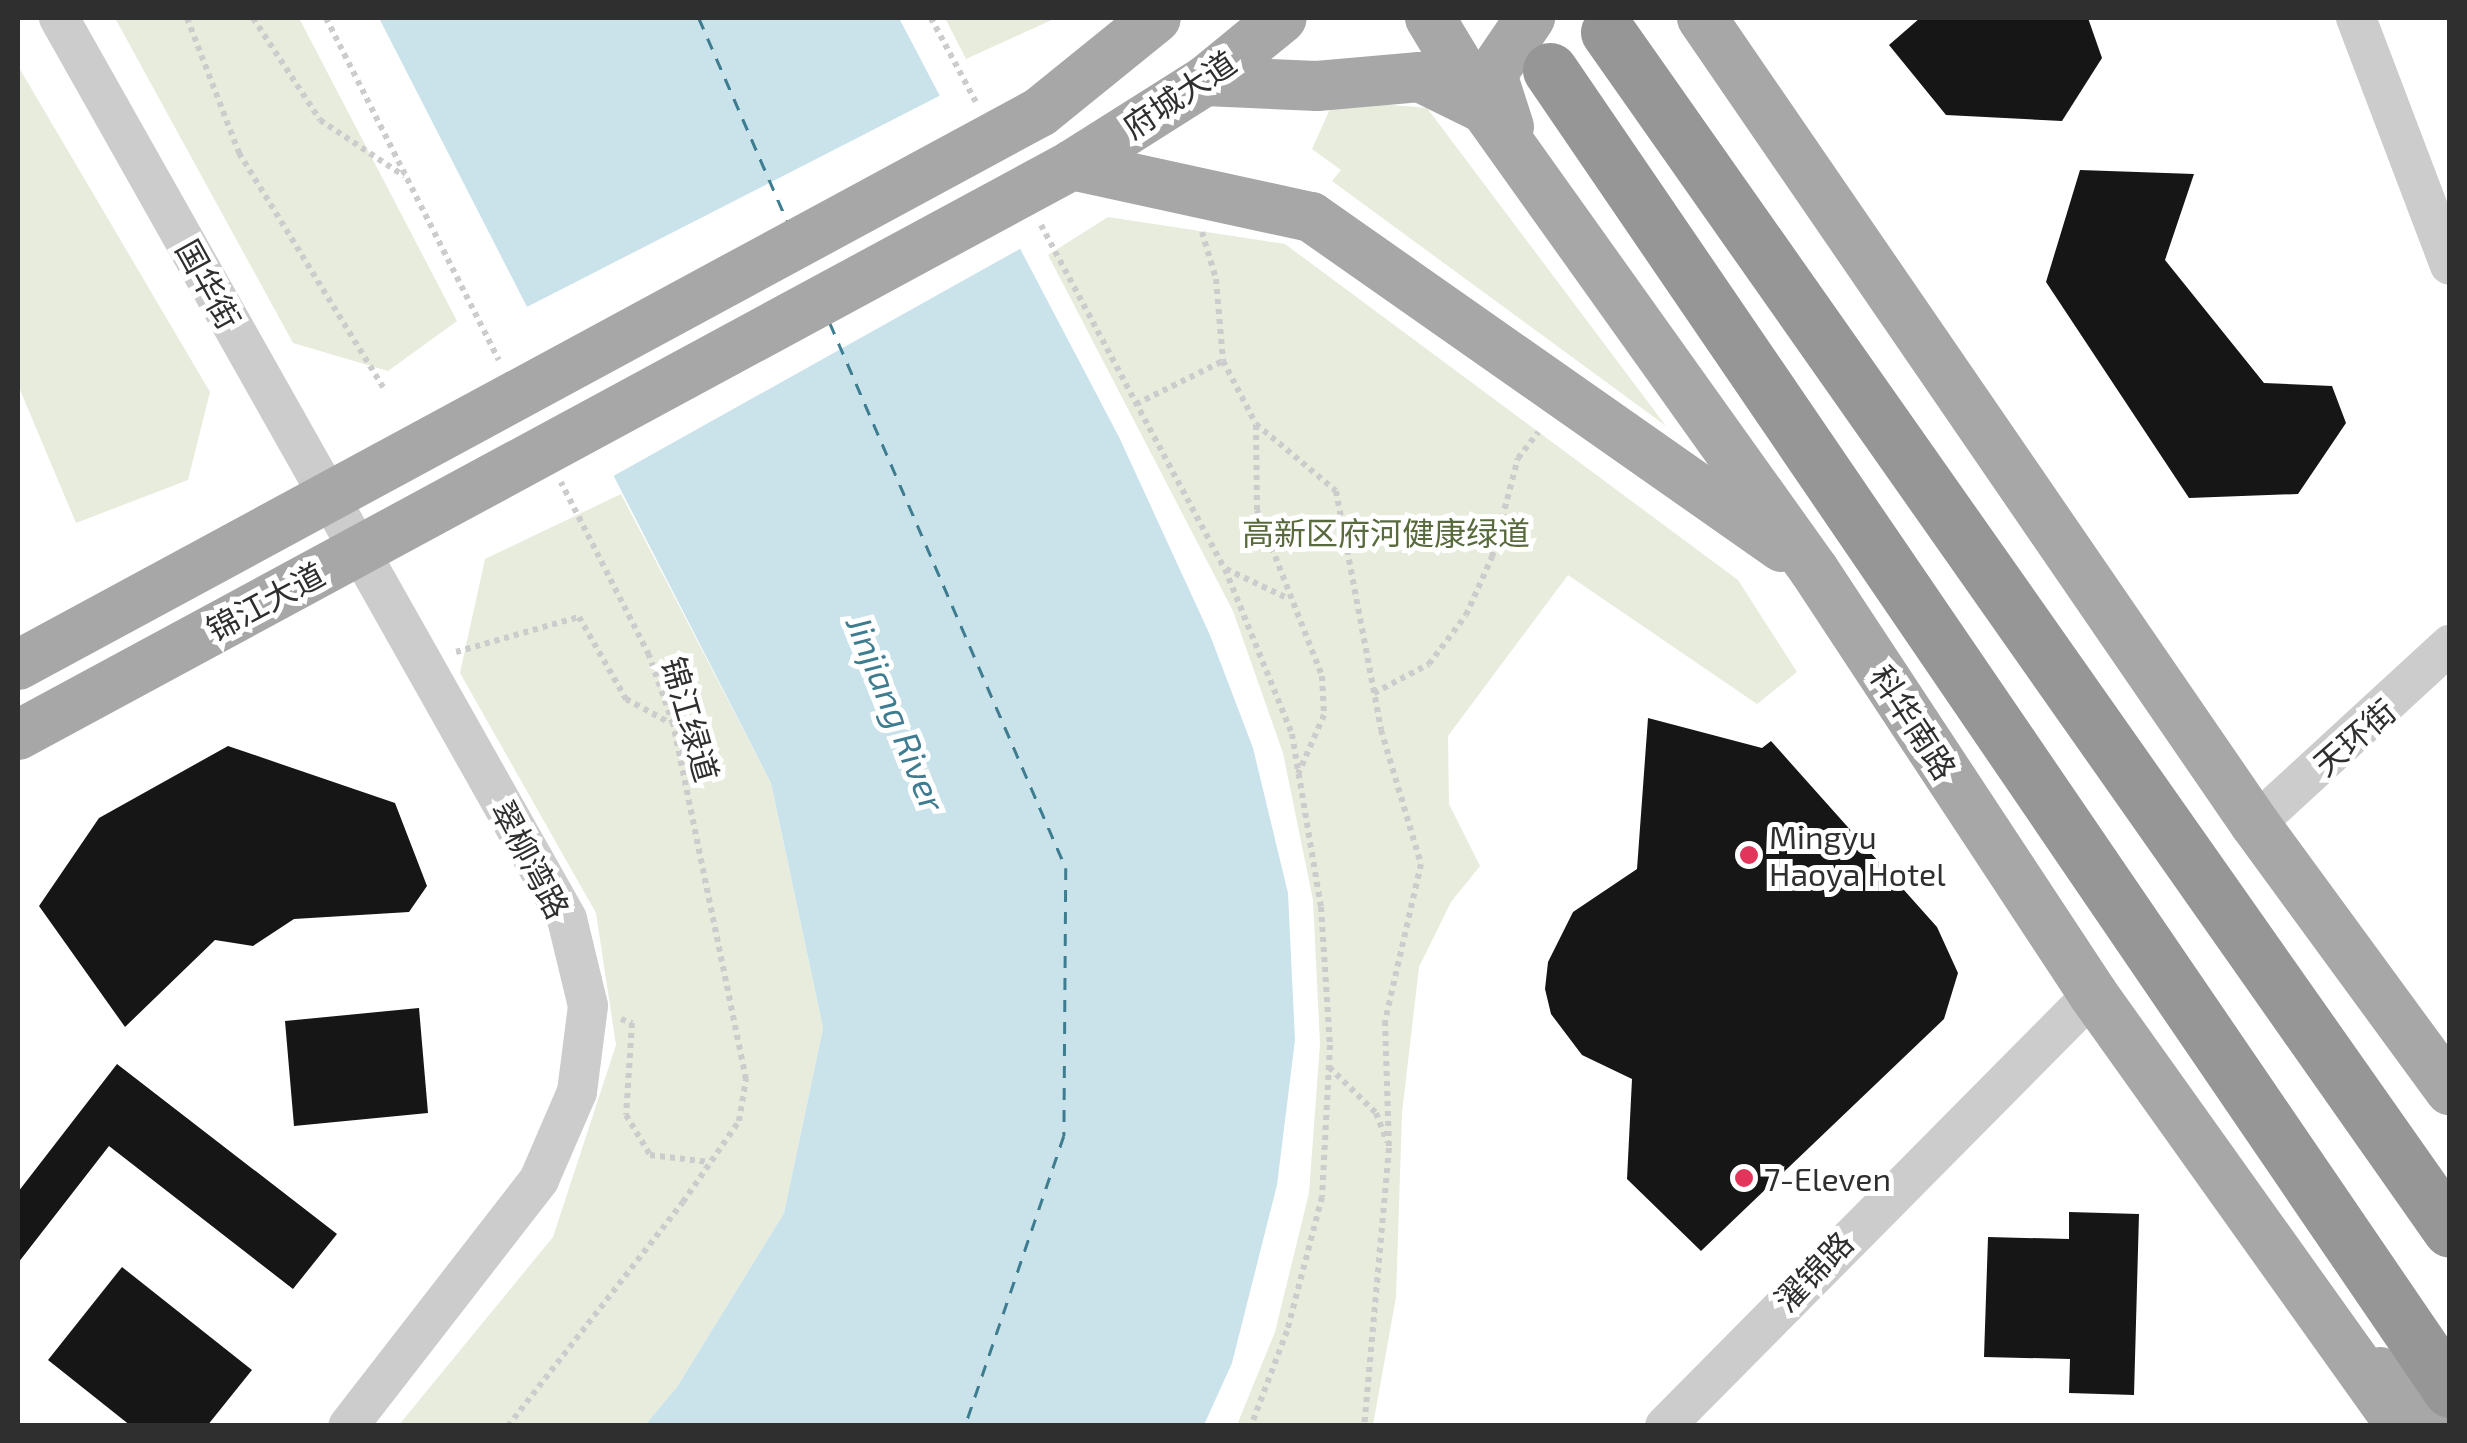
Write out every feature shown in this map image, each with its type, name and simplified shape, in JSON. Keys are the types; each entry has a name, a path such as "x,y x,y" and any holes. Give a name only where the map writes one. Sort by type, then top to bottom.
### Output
{"highway":[{"path":"1608,32 2450,1230"},
{"name":"科华南路","path":"1550,70 2450,1390"}],"main road":[{"name":"锦江大道","path":"18,665 1040,112 1156,18"},
{"name":"府城大道","path":"536,473 1072,165 1205,81 1282,18"},
{"name":"科华南路","path":"1430,18 1485,109 1814,570 2092,994 2401,1426"},
{"path":"1517,153 1492,74 1530,18"},
{"path":"1701,26 2255,824 2450,1090"},
{"path":"1205,81 1317,86 1420,77 1485,109"},
{"path":"1072,165 1311,216 1814,570"},
{"name":"锦江大道","path":"18,736 358,551 536,473"},
{"path":"2333,1335 2447,1426"}],"street":[{"name":"国华街","path":"59,18 358,551"},
{"path":"2356,18 2450,265"},
{"name":"翠柳湾路","path":"348,1426 539,1180 577,1092 588,1006 566,918 358,551"},
{"name":"天环街","path":"2255,824 2450,645"},
{"name":"濯锦路","path":"1664,1426 2092,994"}],"path":[{"path":"187,18 239,153 385,390"},
{"path":"253,18 320,120 408,178"},
{"path":"326,18 506,373"},
{"path":"1202,193 1223,361 1256,424 1336,491 1374,693 1421,864 1385,1021 1389,1148 1364,1426"},
{"path":"1223,361 1136,404 1262,644 1298,775 1321,906 1329,1066 1322,1196 1287,1332 1250,1426"},
{"path":"1256,424 1257,510 1322,676 1324,716 1298,775"},
{"path":"1374,693 1429,664 1466,615 1492,558 1518,458 1538,432"},
{"name":"锦江绿道","path":"508,1426 710,1162 738,1121 746,1079 672,724 648,655 536,473"},
{"path":"1225,568 1289,599"},
{"path":"422,663 580,617 626,699 672,724"},
{"path":"588,1006 632,1023 626,1115 650,1156 710,1162"},
{"path":"1329,1066 1376,1113 1389,1148"}],"green space":[{"path":"115,18 299,18 457,321 388,371 293,343"},
{"path":"945,18 1056,18 966,59"},
{"path":"18,66 210,392 188,480 76,523 18,385"},
{"path":"1334,100 1427,108 1666,426 1332,181 1341,170 1312,149"},
{"name":"高新区府河健康绿道","path":"1108,217 1285,244 1738,580 1797,672 1757,704 1568,575 1448,736 1449,804 1480,866 1451,902 1419,967 1402,1113 1396,1297 1373,1425 1237,1425 1275,1332 1309,1193 1320,1044 1313,900 1283,753 1233,611 1048,255"},
{"path":"621,494 771,783 823,1028 784,1213 677,1387 645,1425 398,1426 553,1237 616,1045 596,913 460,673 485,559"}],"water":[{"name":"Jinjiang River","path":"379,18 899,18 1119,437 1210,635 1253,748 1288,893 1295,1040 1277,1185 1232,1363 1204,1425 645,1425 677,1387 784,1213 823,1028 771,783"}],"pier":[{"path":"945,93 1025,246 608,479 523,309"}],"building":[{"path":"1920,18 2088,18 2102,58 2062,121 1946,115 1889,45"},
{"path":"2080,170 2194,174 2165,260 2264,383 2332,386 2346,423 2298,494 2189,498 2046,282"},
{"path":"1648,718 1762,748 1771,741 1937,927 1958,973 1944,1019 1701,1251 1627,1179 1632,1079 1582,1055 1551,1014 1545,989 1548,962 1573,912 1637,869"},
{"path":"228,746 395,803 427,886 409,912 294,919 253,946 215,940 125,1027 39,906 99,818"},
{"path":"419,1008 428,1113 294,1126 285,1021"},
{"path":"117,1064 337,1234 293,1289 109,1146 18,1263 18,1192"},
{"path":"2069,1212 2139,1214 2134,1395 2069,1393 2070,1359 1984,1357 1988,1237 2069,1239"},
{"path":"122,1267 252,1370 207,1426 131,1426 48,1360"}],"ferry route":[{"path":"699,18 788,223"},
{"path":"830,323 1066,868 1064,1136 965,1426"}],"place":[{"name":"Mingyu Haoya Hotel","path":"1749,855"},
{"name":"7-Eleven","path":"1744,1178"}]}
